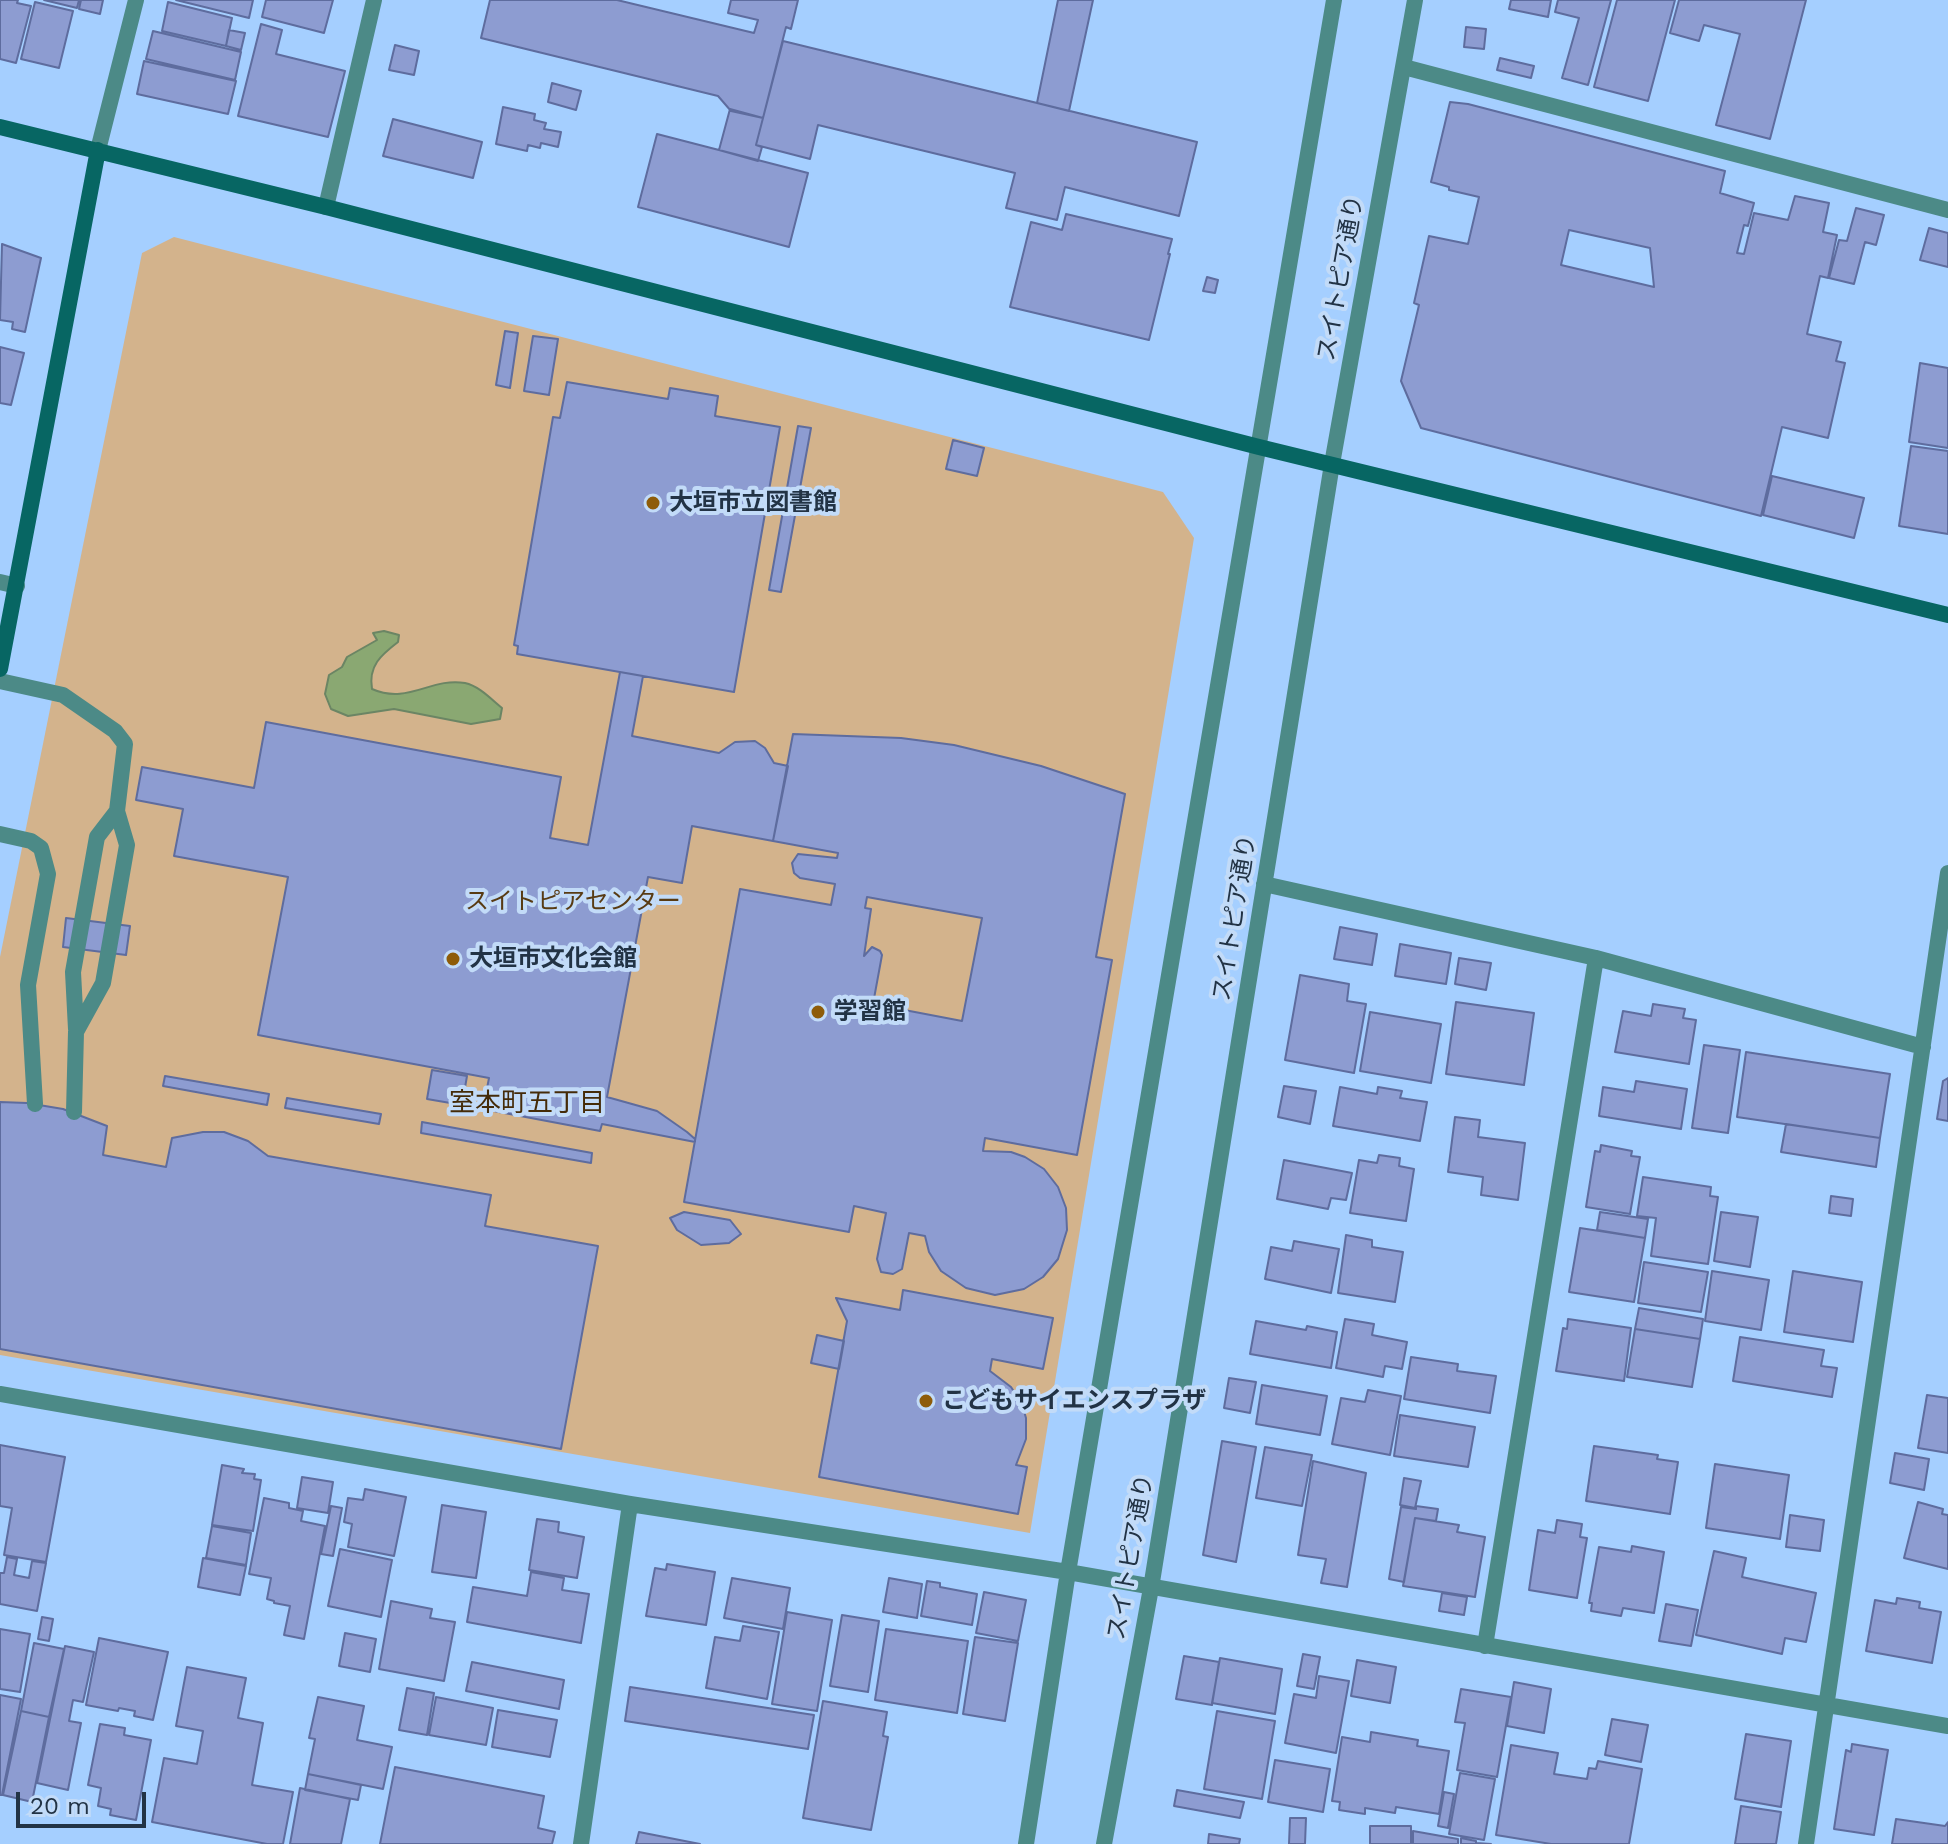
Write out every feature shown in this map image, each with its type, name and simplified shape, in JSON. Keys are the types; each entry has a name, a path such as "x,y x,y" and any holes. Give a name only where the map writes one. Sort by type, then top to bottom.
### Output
{"street":[{"path":"0,669 98,150 136,0"},
{"path":"326,207 374,0"},
{"path":"1026,1844 1068,1572 1334,0"},
{"name":"スイトピア通り","path":"1104,1844 1151,1588 1332,464 1415,0"},
{"path":"1404,67 1948,210"},
{"path":"0,127 326,207 1259,447 1948,615"},
{"path":"0,582 17,586"},
{"path":"0,681 63,695 115,731 125,744 117,811 127,845 103,983 76,1032"},
{"path":"74,1112 76,1032 73,972 97,837 117,811"},
{"path":"0,834 31,841 41,848 48,874 28,985 35,1104"},
{"path":"1806,1844 1948,873"},
{"path":"1264,884 1596,958 1923,1047"},
{"path":"1485,1646 1596,958"},
{"path":"0,1394 630,1504 1068,1572 1948,1726"},
{"path":"581,1844 630,1504"}],"green space":[{"name":"スイトピアセンター","path":"174,237 1163,492 1194,538 1030,1533 0,1355 0,957 142,253"}],"shaded area":[{"path":"384,631 399,635 398,642 374,667 372,689 397,694 453,682 465,683 480,690 502,708 500,719 471,724 394,709 348,716 331,709 325,694 329,675 342,667 347,657 377,640 373,633"}],"building":[{"path":"0,0 18,0 17,3 31,6 16,63 0,59"},
{"path":"44,0 79,0 77,8"},
{"path":"81,0 103,0 100,14 79,9"},
{"path":"176,0 253,0 249,18"},
{"path":"266,0 333,0 324,33 262,17"},
{"path":"490,0 617,0 754,33 758,20 728,13 731,0 798,0 791,29 786,27 763,118 731,111 718,96 481,38"},
{"path":"1058,0 1093,0 1069,111 1037,103"},
{"path":"1511,0 1551,0 1548,17 1509,9"},
{"path":"1558,0 1611,0 1588,85 1562,78 1579,18 1555,12"},
{"path":"1617,0 1675,0 1648,101 1594,87"},
{"path":"1679,0 1806,0 1770,139 1716,125 1740,34 1704,25 1699,41 1670,33"},
{"path":"35,2 73,11 59,68 21,59"},
{"path":"168,2 232,18 226,46 162,31"},
{"path":"261,24 282,30 276,54 345,71 328,137 238,116"},
{"path":"1466,27 1486,29 1484,49 1464,47"},
{"path":"229,30 245,33 241,50 226,46"},
{"path":"153,31 241,52 235,80 146,59"},
{"path":"783,41 1197,142 1179,216 1065,187 1057,220 1006,208 1015,173 818,125 810,159 756,145"},
{"path":"395,45 419,51 414,75 389,70"},
{"path":"1500,58 1534,66 1531,78 1497,70"},
{"path":"144,61 236,81 228,114 137,94"},
{"path":"552,83 581,91 576,110 548,102"},
{"path":"1450,102 1468,104 1725,171 1720,193 1754,203 1737,253 1744,254 1754,213 1788,220 1795,196 1829,203 1823,232 1837,235 1828,278 1820,276 1807,334 1841,342 1836,361 1845,363 1828,438 1782,427 1761,516 1421,428 1401,381 1419,305 1414,303 1429,236 1468,244 1479,197 1431,182","holes":["1569,230 1650,248 1654,287 1561,265"]},
{"path":"503,107 535,114 534,120 546,123 544,129 561,132 558,147 541,143 540,148 528,145 527,151 496,144"},
{"path":"730,109 763,118 756,145 762,147 758,161 719,150"},
{"path":"393,119 482,142 473,178 383,156"},
{"path":"657,134 808,173 789,247 638,207"},
{"path":"1856,208 1884,215 1876,245 1865,242 1854,284 1829,278 1839,240 1847,241"},
{"path":"1066,214 1172,239 1149,340 1010,307 1031,222 1062,230"},
{"path":"1929,228 1948,233 1948,267 1920,260"},
{"path":"2,244 41,258 25,332 12,329 13,322 0,320"},
{"path":"1207,277 1218,280 1215,293 1203,291"},
{"path":"505,331 518,333 510,388 496,385"},
{"path":"533,336 558,339 549,395 524,391"},
{"path":"0,347 24,353 11,405 0,403"},
{"path":"1920,363 1948,368 1948,448 1909,442"},
{"name":"大垣市立図書館","path":"567,382 668,399 670,388 718,396 715,416 780,427 734,692 517,654 518,646 514,645 553,417 560,418"},
{"path":"798,426 811,428 781,592 769,590"},
{"path":"953,440 984,448 977,476 946,469"},
{"path":"1911,446 1948,451 1948,534 1899,526"},
{"path":"1772,476 1864,498 1854,538 1763,515"},
{"name":"大垣市文化会館","path":"620,672 643,676 632,736 719,753 735,742 755,741 765,748 774,763 788,766 773,841 692,826 682,883 648,877 607,1097 657,1111 687,1132 695,1142 602,1124 600,1131 483,1109 489,1078 258,1035 288,877 174,856 183,809 136,800 142,767 254,788 266,722 561,777 550,838 588,845"},
{"name":"学習館","path":"793,734 901,738 954,745 1041,766 1125,794 1096,957 1112,960 1077,1155 985,1138 983,1151 1011,1152 1044,1169 1058,1187 1066,1208 1067,1230 1058,1259 1043,1277 1024,1289 995,1295 966,1288 941,1271 929,1252 925,1236 909,1233 902,1269 893,1274 881,1272 877,1259 886,1213 854,1206 849,1232 684,1202 740,889 831,905 835,884 800,878 794,873 792,863 798,854 837,858 838,853 773,841","holes":["867,897 982,918 962,1021 873,1004 882,955 872,947 864,956 871,909 865,908"]},
{"path":"66,918 130,926 126,955 63,947"},
{"path":"1340,927 1377,934 1372,965 1334,959"},
{"path":"1400,944 1451,953 1446,984 1395,976"},
{"path":"1459,958 1491,963 1486,990 1455,984"},
{"path":"1300,975 1349,984 1347,1001 1366,1004 1354,1073 1285,1060"},
{"path":"1456,1002 1534,1013 1524,1085 1446,1074"},
{"path":"1653,1004 1685,1009 1683,1018 1696,1020 1689,1064 1615,1052 1623,1011 1651,1016"},
{"path":"1370,1012 1441,1024 1431,1083 1360,1071"},
{"path":"1704,1045 1740,1050 1728,1133 1692,1128"},
{"path":"1746,1052 1890,1074 1880,1138 1737,1117"},
{"path":"432,1070 467,1076 462,1105 427,1099"},
{"path":"165,1076 269,1094 267,1105 163,1086"},
{"path":"1948,1078 1948,1121 1937,1119 1943,1081"},
{"path":"1636,1081 1687,1089 1681,1129 1599,1116 1603,1087 1634,1092"},
{"path":"1284,1086 1316,1091 1310,1124 1278,1117"},
{"path":"1340,1087 1377,1094 1378,1087 1402,1091 1400,1098 1427,1102 1420,1141 1333,1126"},
{"path":"287,1098 381,1114 379,1124 285,1108"},
{"path":"0,1102 63,1109 107,1126 103,1155 166,1167 172,1138 203,1132 224,1132 248,1141 268,1156 491,1195 485,1226 598,1246 561,1449 0,1349"},
{"path":"1455,1117 1480,1120 1478,1137 1525,1143 1518,1200 1481,1195 1483,1177 1448,1172"},
{"path":"422,1122 592,1153 591,1163 421,1133"},
{"path":"1786,1124 1880,1138 1876,1167 1781,1152"},
{"path":"1601,1145 1632,1151 1631,1156 1640,1157 1630,1214 1586,1207 1595,1151 1600,1152"},
{"path":"1379,1155 1400,1158 1399,1166 1414,1169 1406,1221 1350,1213 1359,1160 1377,1163"},
{"path":"1284,1160 1352,1173 1346,1200 1331,1198 1328,1209 1277,1199"},
{"path":"1643,1177 1711,1187 1710,1196 1718,1197 1708,1264 1651,1256 1656,1218 1637,1216"},
{"path":"1831,1196 1853,1199 1851,1216 1829,1213"},
{"path":"684,1212 730,1220 741,1234 729,1243 701,1245 677,1230 670,1218"},
{"path":"1600,1212 1648,1219 1645,1238 1597,1230"},
{"path":"1721,1212 1758,1217 1750,1267 1714,1261"},
{"path":"1580,1228 1645,1238 1634,1302 1569,1292"},
{"path":"1346,1235 1372,1240 1372,1247 1403,1252 1395,1302 1338,1293"},
{"path":"1294,1241 1339,1249 1331,1293 1265,1279 1271,1247 1292,1251"},
{"path":"1644,1262 1708,1272 1701,1312 1638,1303"},
{"path":"1712,1271 1769,1280 1761,1330 1705,1321"},
{"path":"1793,1271 1862,1282 1853,1342 1784,1332"},
{"name":"こどもサイエンスプラザ","path":"903,1290 1053,1318 1043,1369 992,1359 990,1371 1011,1387 1022,1404 1026,1418 1026,1439 1016,1465 1027,1467 1018,1514 819,1477 847,1321 836,1298 900,1310"},
{"path":"1639,1308 1703,1319 1700,1339 1635,1329"},
{"path":"1345,1319 1374,1324 1372,1335 1407,1342 1402,1369 1385,1366 1383,1377 1336,1368"},
{"path":"1568,1319 1631,1328 1624,1381 1556,1371 1563,1328 1567,1329"},
{"path":"1256,1321 1337,1332 1331,1368 1250,1354"},
{"path":"1635,1329 1700,1339 1692,1387 1627,1377"},
{"path":"817,1335 844,1341 839,1369 811,1363"},
{"path":"1740,1337 1824,1350 1821,1366 1837,1368 1832,1397 1733,1381"},
{"path":"1411,1357 1458,1364 1457,1371 1496,1376 1490,1413 1404,1399"},
{"path":"1229,1378 1256,1382 1250,1413 1224,1408"},
{"path":"1262,1385 1327,1396 1320,1435 1256,1424"},
{"path":"1368,1390 1401,1396 1390,1455 1332,1444 1341,1398 1365,1402"},
{"path":"1927,1395 1948,1398 1948,1453 1918,1448"},
{"path":"1400,1415 1475,1427 1468,1467 1394,1456"},
{"path":"1222,1441 1256,1447 1236,1562 1203,1555"},
{"path":"0,1445 65,1457 46,1562 4,1555 12,1508 0,1506"},
{"path":"1594,1446 1658,1455 1657,1459 1678,1462 1670,1514 1586,1501"},
{"path":"1265,1447 1312,1455 1302,1506 1256,1498"},
{"path":"1895,1453 1929,1459 1924,1490 1890,1483"},
{"path":"1313,1461 1366,1473 1347,1587 1321,1583 1326,1559 1298,1555"},
{"path":"1715,1464 1789,1475 1780,1539 1706,1528"},
{"path":"222,1465 244,1469 242,1473 255,1474 254,1479 261,1480 253,1531 212,1525"},
{"path":"302,1477 333,1482 328,1513 297,1508"},
{"path":"1404,1478 1421,1481 1415,1508 1400,1505"},
{"path":"365,1489 406,1497 394,1556 348,1547 352,1524 344,1522 348,1498 363,1500"},
{"path":"264,1498 289,1503 289,1508 303,1511 301,1521 325,1526 304,1639 284,1635 290,1606 267,1599 271,1578 249,1574"},
{"path":"1918,1502 1943,1509 1942,1514 1948,1515 1948,1569 1904,1558"},
{"path":"442,1505 486,1512 476,1578 432,1572"},
{"path":"331,1506 342,1508 333,1556 321,1554"},
{"path":"1416,1506 1438,1509 1436,1521 1415,1518 1404,1582 1389,1579 1401,1507 1416,1509"},
{"path":"1790,1515 1824,1520 1820,1551 1786,1547"},
{"path":"1415,1518 1459,1525 1457,1532 1485,1537 1475,1597 1403,1586"},
{"path":"537,1519 559,1522 558,1532 584,1537 577,1578 529,1570"},
{"path":"1557,1520 1582,1524 1580,1537 1587,1538 1577,1598 1529,1590 1538,1530 1555,1533"},
{"path":"212,1526 251,1533 246,1565 206,1558"},
{"path":"1632,1546 1664,1552 1654,1613 1623,1608 1621,1616 1591,1611 1592,1603 1589,1603 1599,1547 1631,1552"},
{"path":"340,1549 392,1560 381,1617 328,1606"},
{"path":"1714,1551 1746,1558 1742,1577 1816,1593 1806,1642 1785,1638 1782,1654 1696,1635"},
{"path":"7,1557 17,1559 14,1575 29,1578 32,1561 46,1563 37,1611 0,1604 0,1573 4,1573"},
{"path":"203,1558 246,1566 240,1595 198,1587"},
{"path":"667,1564 715,1572 706,1625 646,1616 655,1568 666,1570"},
{"path":"531,1572 564,1578 562,1590 589,1594 581,1643 467,1622 473,1587 527,1596"},
{"path":"732,1578 790,1588 783,1629 724,1618"},
{"path":"889,1578 922,1584 917,1618 883,1612"},
{"path":"927,1581 940,1583 940,1587 977,1594 972,1625 921,1616"},
{"path":"984,1592 1026,1600 1018,1641 976,1633"},
{"path":"1442,1593 1467,1597 1464,1615 1439,1611"},
{"path":"1897,1598 1920,1602 1919,1608 1941,1612 1932,1663 1866,1651 1875,1600 1896,1604"},
{"path":"391,1601 432,1609 430,1618 455,1622 444,1681 379,1669"},
{"path":"1666,1604 1698,1610 1691,1646 1659,1641"},
{"path":"787,1612 832,1620 817,1711 772,1704"},
{"path":"842,1615 879,1621 868,1692 830,1686"},
{"path":"42,1617 53,1619 49,1641 38,1639"},
{"path":"743,1626 779,1632 767,1699 706,1688 715,1637 740,1641"},
{"path":"0,1629 30,1634 20,1692 0,1689"},
{"path":"886,1629 968,1641 957,1713 875,1700"},
{"path":"345,1633 376,1639 370,1672 339,1666"},
{"path":"975,1637 1018,1643 1005,1721 963,1714"},
{"path":"99,1638 168,1652 153,1720 134,1716 135,1711 86,1705"},
{"path":"34,1643 64,1649 49,1717 21,1711"},
{"path":"65,1646 94,1652 83,1702 73,1700 69,1721 81,1723 68,1790 37,1783"},
{"path":"1303,1654 1320,1657 1314,1689 1297,1686"},
{"path":"1184,1656 1219,1662 1212,1705 1176,1699"},
{"path":"1220,1658 1282,1669 1275,1714 1212,1703"},
{"path":"1357,1660 1396,1667 1390,1703 1351,1696"},
{"path":"472,1662 564,1680 559,1709 466,1691"},
{"path":"187,1667 246,1678 238,1718 263,1723 252,1785 293,1792 283,1844 267,1844 152,1822 164,1758 197,1764 203,1731 176,1726"},
{"path":"1319,1676 1349,1681 1336,1753 1285,1743 1294,1694 1316,1698"},
{"path":"1514,1682 1551,1689 1544,1733 1507,1726"},
{"path":"630,1687 814,1715 808,1749 625,1721"},
{"path":"407,1688 434,1693 427,1735 399,1730"},
{"path":"1461,1689 1511,1697 1497,1777 1457,1770 1465,1723 1455,1722"},
{"path":"0,1695 21,1699 2,1795 0,1795"},
{"path":"318,1697 364,1706 357,1740 392,1747 383,1789 308,1774 315,1739 309,1738"},
{"path":"436,1697 493,1708 486,1745 429,1735"},
{"path":"823,1701 887,1712 883,1736 888,1737 871,1830 803,1818"},
{"path":"498,1710 557,1720 550,1757 492,1747"},
{"path":"21,1711 49,1717 32,1802 3,1795"},
{"path":"1217,1711 1275,1721 1262,1799 1204,1789"},
{"path":"1612,1719 1648,1725 1641,1762 1605,1755"},
{"path":"100,1724 125,1728 124,1735 151,1740 136,1820 110,1815 111,1809 98,1806 101,1788 88,1785"},
{"path":"1371,1732 1418,1740 1417,1746 1449,1751 1439,1814 1396,1807 1395,1813 1365,1808 1365,1814 1339,1810 1340,1802 1332,1801 1342,1737 1370,1742"},
{"path":"1746,1734 1791,1741 1781,1807 1735,1799"},
{"path":"1852,1744 1888,1750 1874,1835 1834,1829 1846,1750 1851,1752"},
{"path":"1511,1745 1558,1753 1554,1774 1587,1779 1589,1768 1596,1769 1598,1761 1642,1769 1629,1844 1551,1844 1496,1835"},
{"path":"1275,1760 1330,1769 1323,1812 1268,1802"},
{"path":"395,1767 544,1796 538,1828 555,1832 552,1844 380,1844"},
{"path":"1460,1773 1495,1779 1484,1840 1449,1834"},
{"path":"308,1774 361,1785 358,1800 305,1790"},
{"path":"300,1788 350,1799 341,1844 290,1844"},
{"path":"1177,1790 1244,1802 1240,1818 1174,1806"},
{"path":"1444,1792 1454,1794 1448,1828 1438,1826"},
{"path":"1741,1806 1781,1812 1776,1844 1735,1844"},
{"path":"1290,1818 1306,1818 1305,1844 1289,1844"},
{"path":"1896,1819 1945,1826 1948,1822 1948,1844 1892,1844"},
{"path":"1370,1826 1411,1826 1411,1844 1370,1844"},
{"path":"1413,1831 1458,1839 1458,1844 1413,1844"},
{"path":"639,1832 700,1844 636,1844"},
{"path":"1209,1834 1240,1839 1239,1844 1208,1844"},
{"path":"1461,1838 1476,1843 1491,1844 1461,1844"}],"place":[{"name":"大垣市立図書館","path":"653,503"},
{"name":"大垣市文化会館","path":"453,959"},
{"name":"学習館","path":"818,1012"},
{"name":"こどもサイエンスプラザ","path":"926,1401"}],"district":[{"name":"室本町五丁目","path":"527,1103"}]}
